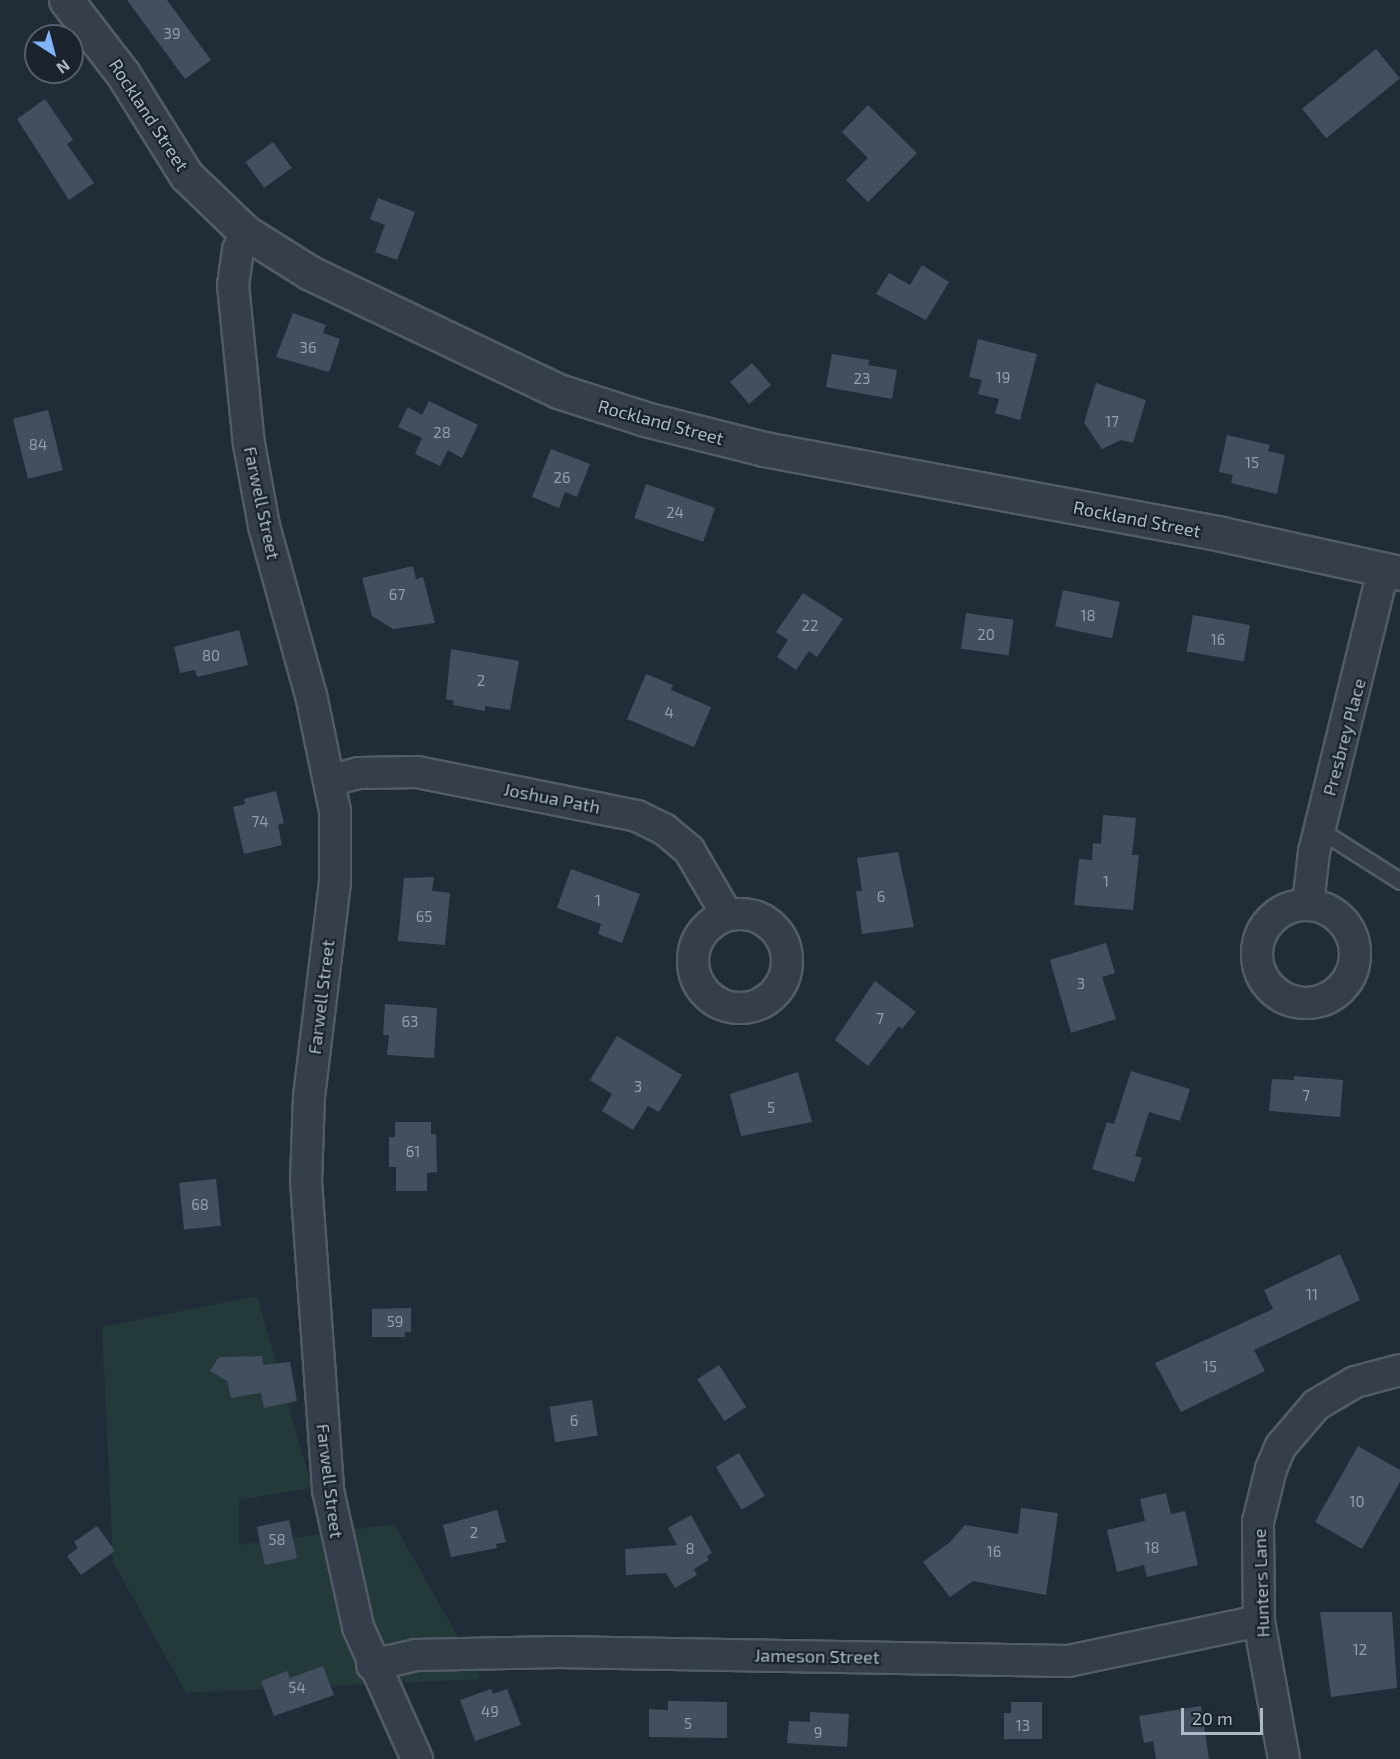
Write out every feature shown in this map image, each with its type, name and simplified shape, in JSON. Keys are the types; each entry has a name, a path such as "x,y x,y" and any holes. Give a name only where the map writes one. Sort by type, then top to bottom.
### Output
{"street":[{"name":"Rockland Street","path":"66,0 111,57 186,174 246,232 310,273 558,391 598,405 764,449 1209,532 1392,572"},
{"name":"Farwell Street","path":"246,232 238,250 233,285 255,484 331,780 337,845 335,882 309,1096 308,1226 328,1490 347,1587 372,1665 417,1759"},
{"name":"Presbrey Place","path":"1308,904 1320,830 1392,572"},
{"name":"Joshua Path","path":"331,780 359,773 417,772 637,816 664,829 689,850 727,915"},
{"name":"Hunters Lane","path":"1284,1759 1259,1621 1258,1522 1281,1446 1316,1405 1355,1382 1400,1370"},
{"name":"Jameson Street","path":"372,1665 416,1655 558,1652 1068,1661 1259,1621"}],"lane":[{"path":"1320,830 1400,881"}],"green space":[{"path":"257,1296 312,1488 239,1500 239,1545 394,1524 482,1679 186,1693 113,1562 102,1327"}],"building":[{"path":"127,0 167,0 211,60 185,79"},
{"path":"1376,49 1400,79 1326,138 1302,109"},
{"path":"45,99 73,140 67,144 94,183 69,200 17,119"},
{"path":"868,105 917,153 868,202 846,180 868,158 842,132"},
{"path":"273,142 292,168 264,188 245,162"},
{"path":"378,198 415,212 397,260 375,252 385,225 370,219"},
{"path":"922,265 949,282 926,320 876,294 889,273 910,285"},
{"path":"293,313 326,325 323,333 340,339 329,372 276,357"},
{"path":"978,339 1037,354 1020,420 995,413 999,399 978,394 982,380 969,377"},
{"path":"832,354 869,360 868,365 897,370 892,399 826,387"},
{"path":"752,363 771,385 749,404 730,382"},
{"path":"1096,383 1146,400 1133,443 1121,440 1102,449 1084,423"},
{"path":"429,401 478,425 462,458 448,450 440,466 415,454 422,438 398,427 408,407 422,415"},
{"path":"48,410 63,470 28,479 13,419"},
{"path":"1227,435 1270,445 1268,451 1285,455 1277,494 1231,483 1233,475 1219,472"},
{"path":"551,449 590,464 577,497 565,492 559,508 532,497"},
{"path":"646,484 715,508 703,542 634,518"},
{"path":"413,566 416,579 423,577 435,623 393,629 372,616 362,578"},
{"path":"1063,590 1120,602 1112,638 1055,626"},
{"path":"803,593 843,619 817,657 809,651 796,670 777,657 788,640 776,632"},
{"path":"966,613 1014,620 1009,655 961,649"},
{"path":"1193,615 1250,625 1244,662 1187,651"},
{"path":"239,630 248,665 197,677 195,670 180,673 174,647"},
{"path":"451,649 519,661 510,710 485,706 485,711 453,705 454,701 446,699"},
{"path":"646,674 673,685 671,690 711,707 694,747 627,719"},
{"path":"276,791 284,823 278,825 282,845 244,854 233,807 245,804 244,799"},
{"path":"1103,815 1136,818 1132,855 1139,855 1133,910 1074,905 1079,859 1092,860 1093,843 1101,844"},
{"path":"898,852 914,927 862,934 856,891 862,891 857,858"},
{"path":"571,869 640,894 622,943 598,934 601,924 557,908"},
{"path":"434,877 432,891 450,893 445,945 398,941 404,878"},
{"path":"1106,943 1115,973 1102,977 1116,1019 1071,1033 1050,960"},
{"path":"875,981 916,1012 902,1029 899,1026 868,1066 835,1040"},
{"path":"385,1004 437,1008 434,1058 387,1055 389,1035 383,1035"},
{"path":"617,1036 682,1075 659,1112 648,1106 633,1130 602,1111 612,1094 590,1080"},
{"path":"1131,1071 1190,1089 1180,1121 1149,1112 1135,1156 1142,1158 1134,1182 1092,1169 1107,1122 1114,1124"},
{"path":"798,1072 812,1122 741,1136 730,1094"},
{"path":"1294,1076 1343,1080 1340,1117 1269,1111 1272,1079 1294,1080"},
{"path":"395,1122 431,1122 431,1134 436,1134 437,1172 427,1173 427,1191 396,1191 396,1167 389,1167 389,1137 395,1137"},
{"path":"216,1179 221,1226 184,1230 179,1183"},
{"path":"1340,1254 1360,1300 1254,1350 1265,1371 1181,1412 1155,1363 1273,1309 1264,1290"},
{"path":"411,1308 411,1332 405,1332 405,1337 372,1337 372,1309"},
{"path":"262,1356 263,1365 290,1362 297,1401 264,1408 261,1393 231,1398 227,1381 210,1371 219,1357"},
{"path":"719,1365 746,1407 724,1421 697,1379"},
{"path":"592,1400 598,1436 555,1442 550,1407"},
{"path":"1358,1446 1400,1470 1400,1482 1362,1549 1315,1522"},
{"path":"739,1453 765,1496 742,1510 716,1467"},
{"path":"1166,1493 1171,1514 1185,1511 1198,1565 1147,1577 1144,1565 1117,1572 1107,1530 1145,1521 1140,1499"},
{"path":"1021,1508 1058,1513 1046,1595 973,1581 950,1597 923,1562 950,1542 965,1525 1018,1534"},
{"path":"497,1510 506,1542 496,1544 497,1548 451,1557 443,1525"},
{"path":"691,1515 712,1553 707,1556 709,1560 694,1569 697,1575 675,1588 666,1573 626,1575 625,1549 677,1545 668,1528"},
{"path":"289,1520 297,1558 265,1565 257,1527"},
{"path":"97,1526 115,1551 81,1575 67,1556 78,1548 74,1542"},
{"path":"1320,1612 1392,1612 1397,1688 1331,1697"},
{"path":"323,1666 334,1695 274,1716 261,1681 287,1671 290,1678"},
{"path":"491,1689 493,1694 507,1689 521,1725 475,1741 460,1700"},
{"path":"668,1701 727,1702 727,1738 649,1737 649,1709 668,1710"},
{"path":"1011,1702 1042,1702 1042,1739 1004,1739 1004,1713 1011,1713"},
{"path":"1201,1706 1209,1759 1156,1759 1153,1741 1144,1743 1139,1716"},
{"path":"810,1712 849,1714 847,1747 787,1743 789,1721 810,1722"}]}
